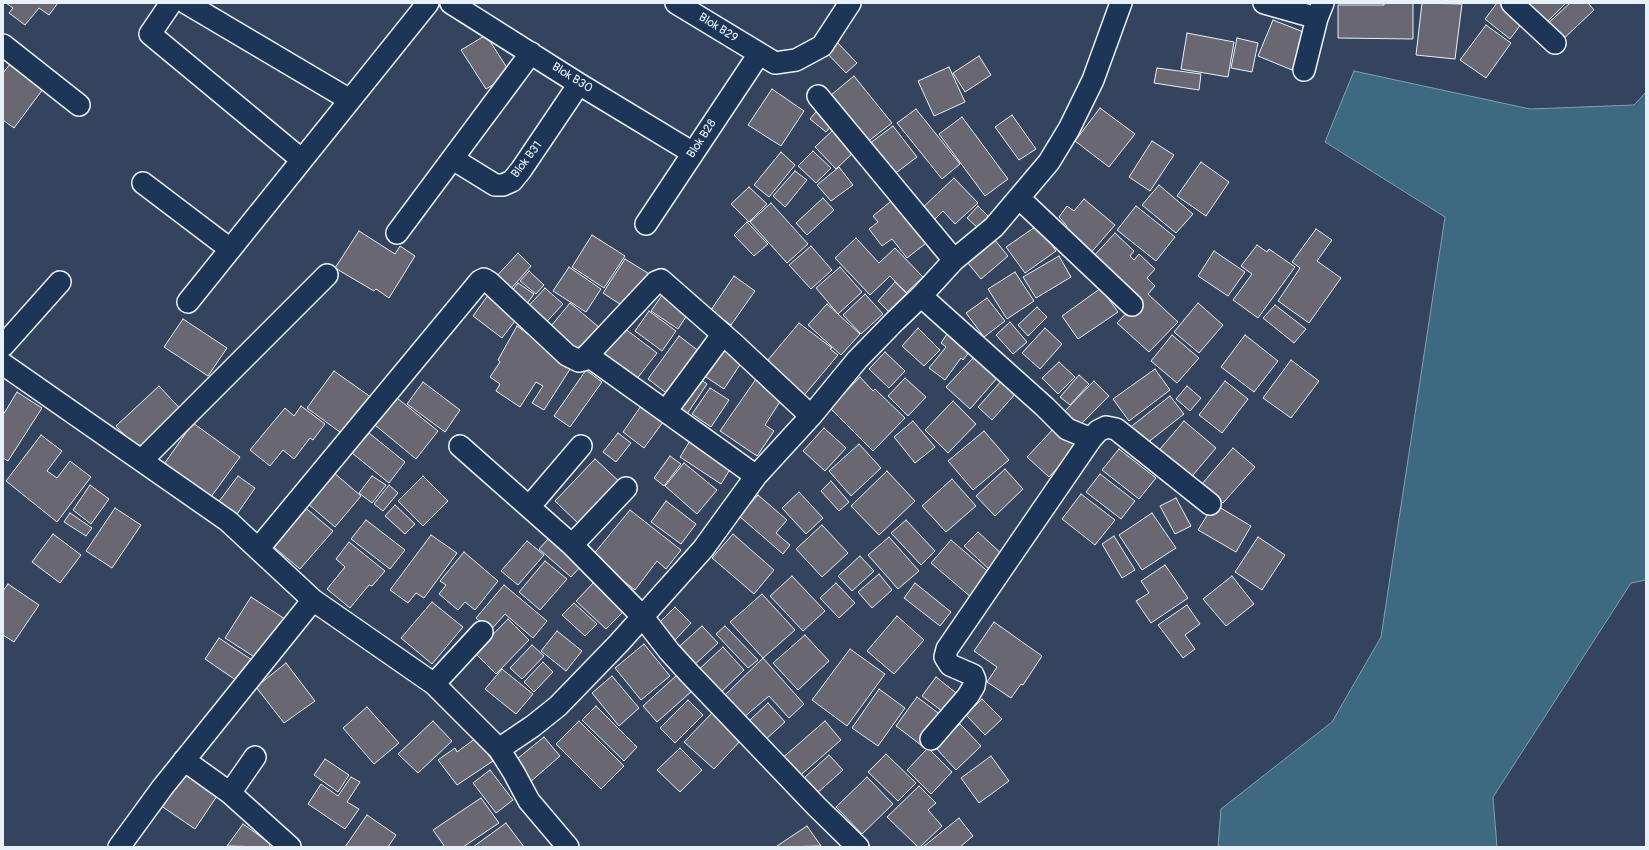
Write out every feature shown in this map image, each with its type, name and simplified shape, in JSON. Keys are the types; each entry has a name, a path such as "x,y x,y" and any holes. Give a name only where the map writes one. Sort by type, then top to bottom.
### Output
{"street":[{"path":"171,3 150,34 302,160"},
{"path":"186,3 350,100"},
{"path":"188,302 428,3"},
{"name":"Blok B30","path":"451,3 579,84 693,153"},
{"name":"Blok B29","path":"676,3 774,63 796,60 822,46 850,3"},
{"path":"499,749 533,726 558,706 619,643 703,548 756,476 811,416 857,360 921,296 954,260 994,227 1019,198 1049,162 1069,130 1093,80 1121,3"},
{"path":"1264,3 1320,11 1304,70"},
{"path":"1512,3 1554,43"},
{"path":"3,45 80,105"},
{"path":"397,233 531,53"},
{"name":"Blok B28","path":"646,224 759,54"},
{"name":"Blok B31","path":"453,159 495,185 503,185 512,181 579,84"},
{"path":"818,96 954,260"},
{"path":"144,183 230,249"},
{"path":"1019,198 1132,305"},
{"path":"142,460 327,274"},
{"path":"258,549 480,281 484,279 567,354 579,361 588,355 656,282 661,280 723,334 811,416"},
{"path":"3,346 60,282"},
{"path":"921,296 1045,407 1067,429 1091,440"},
{"path":"666,411 723,334"},
{"path":"588,355 756,476"},
{"path":"6,371 142,460 228,521 313,600 434,684 499,749 529,801 563,846"},
{"path":"931,739 968,696 974,686 975,680 973,675 950,665 945,657 947,648 1091,440 1103,428 1106,427 1116,430 1210,504"},
{"path":"460,446 572,545 642,616 655,635 674,657 817,807 858,847"},
{"path":"530,507 581,446"},
{"path":"572,545 626,488"},
{"path":"119,847 162,788 313,600"},
{"path":"434,684 482,632"},
{"path":"230,794 255,757"},
{"path":"184,760 230,794 290,847"}],"water":[{"path":"1354,71 1530,109 1634,105 1646,92 1646,580 1631,583 1493,797 1497,847 1218,847 1221,809 1332,722 1381,637 1445,217 1325,142"}],"building":[{"path":"6,3 58,3 49,15 39,8 25,25 9,13 13,8"},
{"path":"1384,3 1413,3 1413,39 1338,38 1338,5 1384,5"},
{"path":"1422,3 1462,4 1455,59 1416,55"},
{"path":"1497,3 1503,3 1525,19 1510,39 1485,19"},
{"path":"1528,3 1566,3 1543,26 1523,7"},
{"path":"1570,3 1588,3 1594,10 1558,44 1543,28"},
{"path":"1273,20 1306,33 1292,70 1258,56"},
{"path":"1486,25 1511,43 1486,78 1460,60"},
{"path":"1187,33 1234,42 1228,77 1181,69"},
{"path":"486,35 511,74 486,89 461,50"},
{"path":"1237,38 1258,43 1252,72 1231,68"},
{"path":"834,39 857,63 846,73 823,49"},
{"path":"979,56 991,75 965,92 953,73"},
{"path":"10,64 43,89 14,128 3,120 3,73"},
{"path":"949,67 965,102 934,116 918,81"},
{"path":"1157,68 1201,74 1199,90 1154,83"},
{"path":"854,76 892,123 862,146 825,100"},
{"path":"772,89 804,111 781,146 748,125"},
{"path":"820,107 836,120 826,132 810,119"},
{"path":"1100,108 1135,134 1109,167 1075,141"},
{"path":"916,109 960,164 942,179 897,123"},
{"path":"1012,115 1036,149 1019,160 995,127"},
{"path":"962,117 1008,179 985,196 939,134"},
{"path":"893,126 917,157 889,178 865,147"},
{"path":"832,131 853,153 836,169 815,147"},
{"path":"1152,141 1174,155 1150,191 1129,177"},
{"path":"813,151 831,168 816,183 798,166"},
{"path":"781,152 795,165 769,197 754,185"},
{"path":"1201,162 1229,182 1206,216 1177,196"},
{"path":"839,167 853,185 831,201 817,185"},
{"path":"795,171 807,180 785,207 773,196"},
{"path":"954,178 978,203 955,224 943,211 931,223 919,211"},
{"path":"1159,185 1193,214 1176,233 1142,205"},
{"path":"749,187 767,204 749,222 731,204"},
{"path":"896,197 930,240 907,258 892,239 882,246 869,229 878,222 873,216"},
{"path":"823,198 834,210 807,235 796,223"},
{"path":"1084,199 1115,225 1088,256 1061,235 1067,226 1059,217 1067,206 1074,211"},
{"path":"771,203 808,244 787,263 750,222"},
{"path":"978,206 990,218 979,229 967,218"},
{"path":"1136,206 1175,237 1156,261 1117,230"},
{"path":"747,222 768,244 754,256 734,235"},
{"path":"1038,225 1056,251 1025,273 1006,247"},
{"path":"1316,229 1332,240 1317,261 1341,278 1309,323 1278,301 1300,268 1292,262"},
{"path":"359,231 395,254 400,246 415,256 389,298 376,289 374,291 335,268"},
{"path":"1115,233 1134,251 1130,256 1134,260 1139,254 1155,269 1147,278 1155,286 1148,294 1178,322 1149,352 1117,323 1136,303 1092,258"},
{"path":"592,235 625,256 604,288 572,267"},
{"path":"856,238 879,263 895,248 923,277 906,293 890,276 870,295 835,258"},
{"path":"994,239 1008,256 981,279 967,262"},
{"path":"1257,245 1267,252 1269,249 1295,267 1258,318 1233,300 1252,274 1241,266"},
{"path":"811,246 832,270 811,289 789,265"},
{"path":"1214,251 1245,272 1228,296 1198,276"},
{"path":"518,253 531,266 509,291 494,279"},
{"path":"1059,256 1071,277 1036,298 1023,277"},
{"path":"625,259 651,275 629,310 603,293"},
{"path":"569,267 601,289 586,312 553,291"},
{"path":"840,267 862,292 838,314 816,288"},
{"path":"529,271 544,285 536,294 520,281"},
{"path":"1015,272 1034,301 1007,319 988,289"},
{"path":"734,276 755,291 731,325 711,310"},
{"path":"895,282 907,293 889,312 878,301"},
{"path":"518,283 534,294 524,308 508,296"},
{"path":"545,288 563,304 541,328 523,312"},
{"path":"1101,288 1118,312 1078,339 1062,316"},
{"path":"491,291 521,313 502,338 473,316"},
{"path":"665,291 691,309 678,329 651,311"},
{"path":"865,294 883,314 861,334 843,315"},
{"path":"987,298 1005,321 984,337 966,313"},
{"path":"570,303 600,328 577,355 547,331"},
{"path":"1198,303 1223,325 1199,353 1174,332"},
{"path":"827,304 860,334 841,355 808,325"},
{"path":"1275,305 1306,329 1294,343 1263,318"},
{"path":"1037,307 1047,317 1028,336 1018,325"},
{"path":"649,311 676,331 662,351 635,331"},
{"path":"183,319 227,348 208,376 164,347"},
{"path":"1010,322 1027,342 1013,354 996,335"},
{"path":"799,323 832,348 830,349 838,355 801,399 762,367"},
{"path":"517,326 572,366 544,410 532,403 543,386 536,382 520,407 496,391 500,384 490,377 500,362 498,360"},
{"path":"624,328 657,353 632,385 599,359"},
{"path":"918,328 940,350 924,366 902,346"},
{"path":"1045,328 1062,344 1040,369 1022,353"},
{"path":"947,334 970,351 963,360 961,358 945,380 929,368 946,347 941,343"},
{"path":"1172,335 1199,358 1177,383 1151,361"},
{"path":"1245,335 1278,361 1254,392 1221,367"},
{"path":"679,336 704,355 673,398 648,379"},
{"path":"721,342 745,357 724,389 700,373"},
{"path":"885,352 905,371 889,388 869,369"},
{"path":"975,356 998,377 970,409 946,387"},
{"path":"1291,360 1319,381 1291,418 1263,398"},
{"path":"1059,362 1075,377 1058,394 1042,378"},
{"path":"1155,369 1170,390 1129,421 1113,399"},
{"path":"586,370 602,382 570,427 554,416"},
{"path":"334,371 375,400 348,438 307,408"},
{"path":"694,375 707,384 687,414 673,404"},
{"path":"1079,375 1089,384 1070,405 1060,397"},
{"path":"860,377 873,391 875,389 905,418 873,451 830,408"},
{"path":"905,378 926,397 908,416 888,396"},
{"path":"756,379 783,397 765,425 774,431 757,456 720,431"},
{"path":"1003,379 1017,392 992,420 978,407"},
{"path":"1094,381 1109,396 1078,427 1063,413"},
{"path":"1225,381 1248,399 1222,433 1199,415"},
{"path":"423,382 460,410 445,432 407,404"},
{"path":"159,386 185,414 142,454 116,426"},
{"path":"1187,386 1201,398 1190,411 1176,399"},
{"path":"710,388 729,400 711,427 692,414"},
{"path":"17,392 42,408 8,461 3,458 3,415"},
{"path":"1170,396 1184,414 1142,447 1128,429"},
{"path":"397,398 438,431 416,459 375,425"},
{"path":"953,401 976,424 948,453 925,430"},
{"path":"301,406 325,424 313,440 310,438 294,459 283,450 270,466 250,450 285,408 294,416"},
{"path":"641,406 663,422 644,448 623,432"},
{"path":"913,421 935,447 915,463 894,437"},
{"path":"1184,421 1216,448 1187,482 1155,455"},
{"path":"193,423 240,457 208,501 162,467"},
{"path":"1056,426 1078,446 1049,477 1027,457"},
{"path":"824,428 846,448 825,471 803,451"},
{"path":"984,431 1009,460 973,490 948,461"},
{"path":"369,433 405,462 389,483 352,453"},
{"path":"618,433 631,443 616,462 603,452"},
{"path":"41,435 62,451 47,471 57,478 70,461 91,477 57,522 6,481"},
{"path":"693,436 734,463 721,484 680,457"},
{"path":"859,444 881,468 851,496 829,471"},
{"path":"1233,448 1255,467 1223,503 1201,485"},
{"path":"1119,449 1156,478 1139,499 1102,470"},
{"path":"670,456 681,464 664,486 654,478"},
{"path":"595,459 622,484 581,526 555,501"},
{"path":"684,463 717,490 697,514 665,486"},
{"path":"1005,469 1023,489 995,516 976,496"},
{"path":"887,471 915,501 879,535 851,506"},
{"path":"333,472 361,496 335,527 307,503"},
{"path":"1100,474 1135,501 1121,519 1086,492"},
{"path":"238,476 255,488 235,517 217,504"},
{"path":"372,476 386,485 372,503 359,493"},
{"path":"423,476 448,501 423,526 398,501"},
{"path":"952,479 976,506 946,532 922,506"},
{"path":"831,481 849,502 839,511 821,491"},
{"path":"90,485 109,499 91,524 73,510"},
{"path":"389,485 398,493 383,511 374,504"},
{"path":"799,492 823,518 806,534 782,508"},
{"path":"1081,494 1115,520 1095,545 1062,519"},
{"path":"758,495 787,520 776,533 790,545 783,554 739,516"},
{"path":"1176,498 1191,526 1175,534 1160,506"},
{"path":"666,501 696,524 681,544 651,522"},
{"path":"1214,504 1251,526 1236,552 1198,530"},
{"path":"302,505 333,531 300,569 269,543"},
{"path":"395,505 415,524 405,534 385,516"},
{"path":"115,508 141,525 112,568 86,551"},
{"path":"630,510 681,550 666,569 657,561 635,590 592,556"},
{"path":"70,513 92,528 86,536 64,522"},
{"path":"1152,513 1176,548 1142,570 1119,535"},
{"path":"366,520 405,550 390,569 351,539"},
{"path":"906,520 935,551 921,565 891,533"},
{"path":"822,525 848,553 822,577 796,549"},
{"path":"978,532 1004,556 991,571 964,546"},
{"path":"53,534 81,555 60,583 32,562"},
{"path":"733,534 774,570 754,594 712,558"},
{"path":"431,535 457,553 424,598 416,593 408,603 390,590"},
{"path":"1114,536 1135,570 1122,578 1102,544"},
{"path":"550,537 582,565 571,577 539,549"},
{"path":"889,537 919,571 898,589 868,555"},
{"path":"1258,537 1285,555 1262,590 1235,572"},
{"path":"951,540 992,575 972,598 931,563"},
{"path":"527,541 544,555 518,585 501,571"},
{"path":"349,542 385,571 372,586 369,585 350,608 327,589 345,567 336,559"},
{"path":"464,552 498,581 475,610 465,602 458,610 439,594 446,585 440,581"},
{"path":"860,556 874,571 852,591 838,576"},
{"path":"545,561 567,579 540,610 519,592"},
{"path":"1165,565 1188,598 1151,623 1136,601 1149,593 1141,581"},
{"path":"879,574 892,590 872,608 858,592"},
{"path":"792,576 825,611 803,631 770,596"},
{"path":"1232,576 1254,604 1226,626 1203,599"},
{"path":"596,580 626,609 606,629 576,601"},
{"path":"836,583 855,603 839,618 820,598"},
{"path":"915,583 951,612 940,626 904,598"},
{"path":"8,584 39,605 14,642 3,635 3,591"},
{"path":"504,585 547,621 533,638 505,614 490,631 476,618"},
{"path":"762,594 795,630 763,658 730,622"},
{"path":"251,597 285,619 259,660 225,638"},
{"path":"432,602 463,627 432,664 401,638"},
{"path":"574,603 597,624 585,636 562,615"},
{"path":"1187,605 1200,624 1185,635 1195,649 1183,658 1158,625"},
{"path":"675,607 691,623 675,640 658,624"},
{"path":"897,616 924,640 894,674 867,651"},
{"path":"508,619 529,640 496,674 475,653"},
{"path":"994,622 1042,656 1023,685 1021,684 1011,698 987,682 997,667 974,651"},
{"path":"702,626 718,643 690,669 673,652"},
{"path":"725,626 758,660 748,668 716,634"},
{"path":"557,631 582,651 566,671 541,651"},
{"path":"805,635 829,661 798,690 773,663"},
{"path":"219,638 258,664 243,685 205,659"},
{"path":"644,644 670,676 641,700 615,668"},
{"path":"532,645 544,656 522,679 510,668"},
{"path":"723,647 744,670 716,697 694,674"},
{"path":"850,649 885,674 847,726 812,700"},
{"path":"763,658 804,704 789,718 769,696 743,718 724,696"},
{"path":"543,662 553,672 534,692 524,682"},
{"path":"286,663 315,701 284,723 256,687"},
{"path":"502,669 533,694 516,714 485,689"},
{"path":"677,675 692,691 657,722 643,706"},
{"path":"612,676 639,708 619,726 592,693"},
{"path":"936,677 960,696 946,714 922,696"},
{"path":"879,689 905,708 878,746 852,728"},
{"path":"917,697 942,716 921,745 896,726"},
{"path":"982,699 1002,719 985,735 966,715"},
{"path":"688,700 703,715 675,743 660,728"},
{"path":"768,703 785,722 765,740 749,721"},
{"path":"596,706 637,747 624,761 582,720"},
{"path":"367,707 399,743 374,764 343,728"},
{"path":"714,711 743,738 714,769 684,742"},
{"path":"433,721 452,741 418,773 398,754"},
{"path":"579,721 624,766 601,789 556,744"},
{"path":"825,721 841,740 796,779 780,760"},
{"path":"960,724 981,746 956,770 935,747"},
{"path":"544,737 560,756 529,783 512,763"},
{"path":"476,738 493,761 457,785 438,760 455,748 457,752"},
{"path":"680,748 702,770 680,792 657,770"},
{"path":"928,748 952,772 931,794 907,770"},
{"path":"886,754 916,783 898,801 868,772"},
{"path":"829,755 843,770 816,794 803,779"},
{"path":"991,756 1009,781 979,803 961,778"},
{"path":"325,759 349,775 338,792 314,775"},
{"path":"183,765 221,790 195,829 157,803"},
{"path":"490,770 513,800 496,813 473,783"},
{"path":"351,777 360,782 347,802 359,809 345,829 308,804 321,784 338,796"},
{"path":"867,777 893,804 862,834 836,807"},
{"path":"919,786 936,803 928,810 942,826 920,847 918,847 887,817"},
{"path":"481,798 499,823 463,847 445,847 433,830"},
{"path":"367,815 396,835 388,847 345,847"},
{"path":"959,818 973,836 960,847 923,847"},
{"path":"506,823 524,847 473,847"},
{"path":"243,824 271,844 268,847 227,846"},
{"path":"807,826 821,846 777,846"}]}
